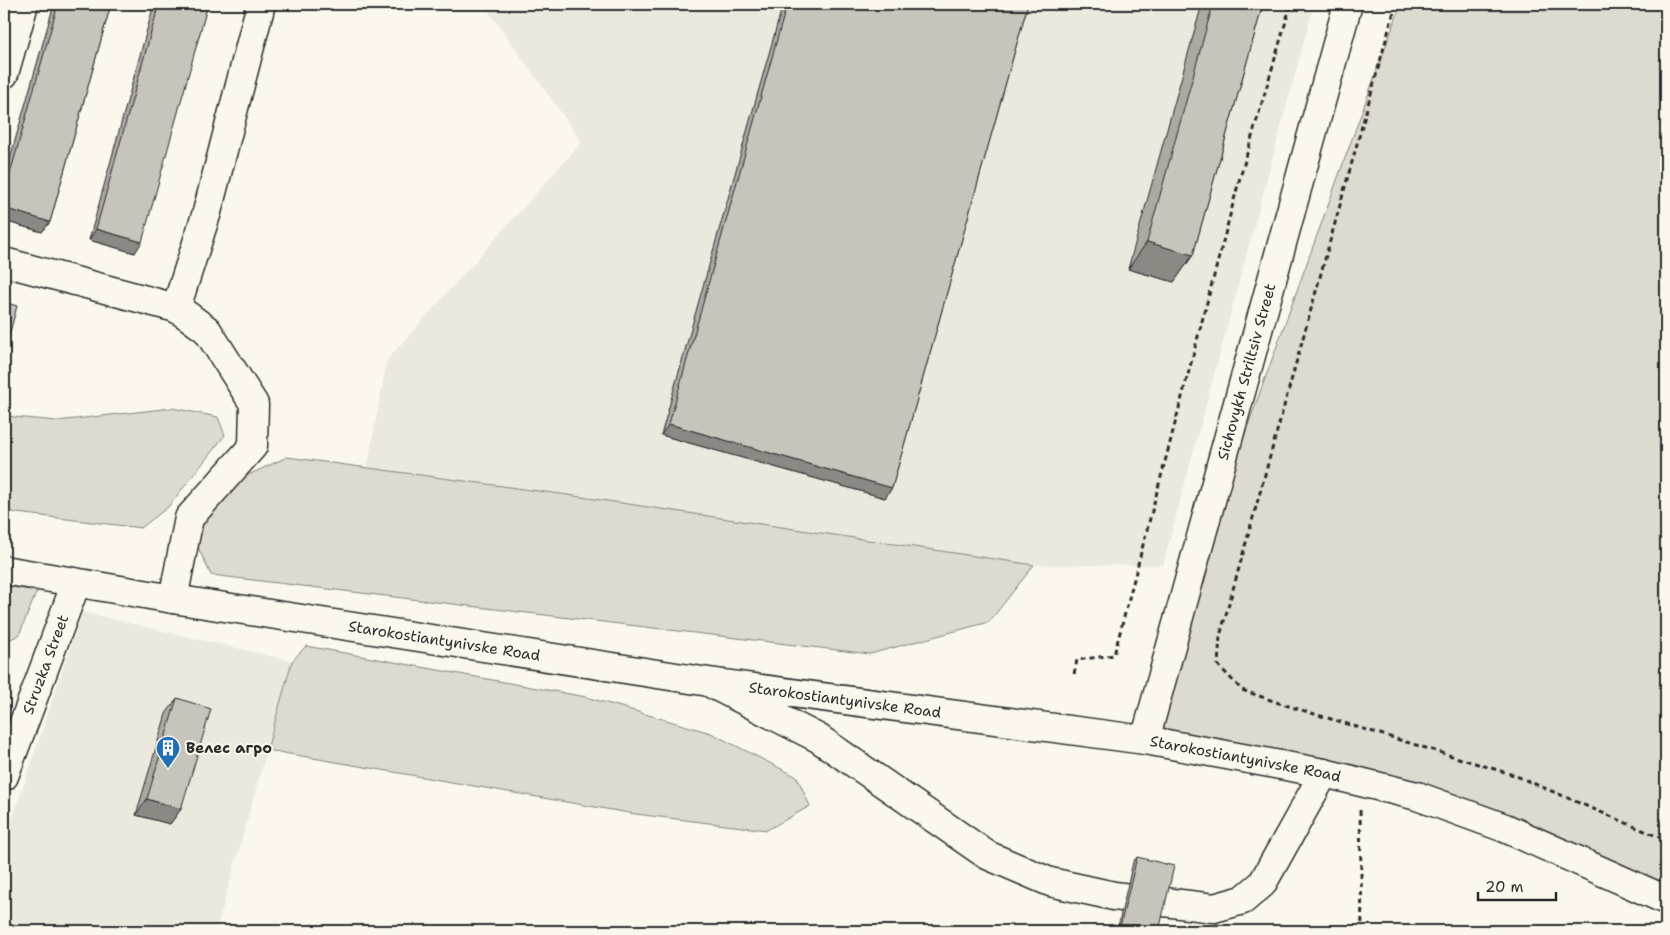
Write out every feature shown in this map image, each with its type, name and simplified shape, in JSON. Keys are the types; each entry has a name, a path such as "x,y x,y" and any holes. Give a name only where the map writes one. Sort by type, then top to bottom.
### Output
{"main road":[{"path":"4,74 24,4"},
{"path":"176,308 207,212 261,4"},
{"name":"Sichovykh Striltsiv Street","path":"1145,740 1348,4"},
{"path":"4,262 176,308 207,330 254,404 253,446 189,518 173,599"},
{"name":"Starokostiantynivske Road","path":"4,570 173,599 708,682 1145,740 1324,773 1417,796 1505,828 1666,900"},
{"name":"Struzka Street","path":"4,776 76,583"},
{"path":"708,682 818,738 987,856 1050,882 1114,896 1214,908 1243,900 1262,884 1324,773"}],"path":[{"path":"1074,674 1077,660 1114,654 1239,181 1291,4"},
{"path":"1396,4 1220,636 1218,665 1242,690 1514,775 1666,840"},
{"path":"1360,782 1362,931"}],"shaded area":[{"path":"478,4 1314,4 1163,565 1034,565 367,469 387,360 582,142 485,6"},
{"path":"1401,4 1666,4 1666,900 1505,828 1145,740 1177,621"},
{"path":"172,408 218,417 225,435 168,507 141,528 4,510 4,416 57,421"},
{"path":"287,457 568,495 1034,565 989,622 870,654 211,575 195,541 205,511 231,483"},
{"path":"4,586 37,591 19,635 4,642"},
{"path":"82,612 292,661 216,931 4,931 4,844"},
{"path":"306,646 586,697 711,733 797,777 810,806 767,830 635,814 267,750 292,661"}],"building":[{"path":"58,4 111,4 50,222 4,208 4,195"},
{"path":"159,4 208,4 142,242 96,229"},
{"path":"787,4 1028,4 892,488 669,424"},
{"path":"1213,4 1263,4 1193,255 1147,242"},
{"path":"4,302 17,306 4,355"},
{"name":"Велес агро","path":"177,698 211,709 181,809 147,799"},
{"path":"1137,857 1174,866 1159,931 1119,931"},
{"path":"1216,924 1249,931 1214,931"}],"place":[{"name":"Велес агро","path":"168,769"}]}
